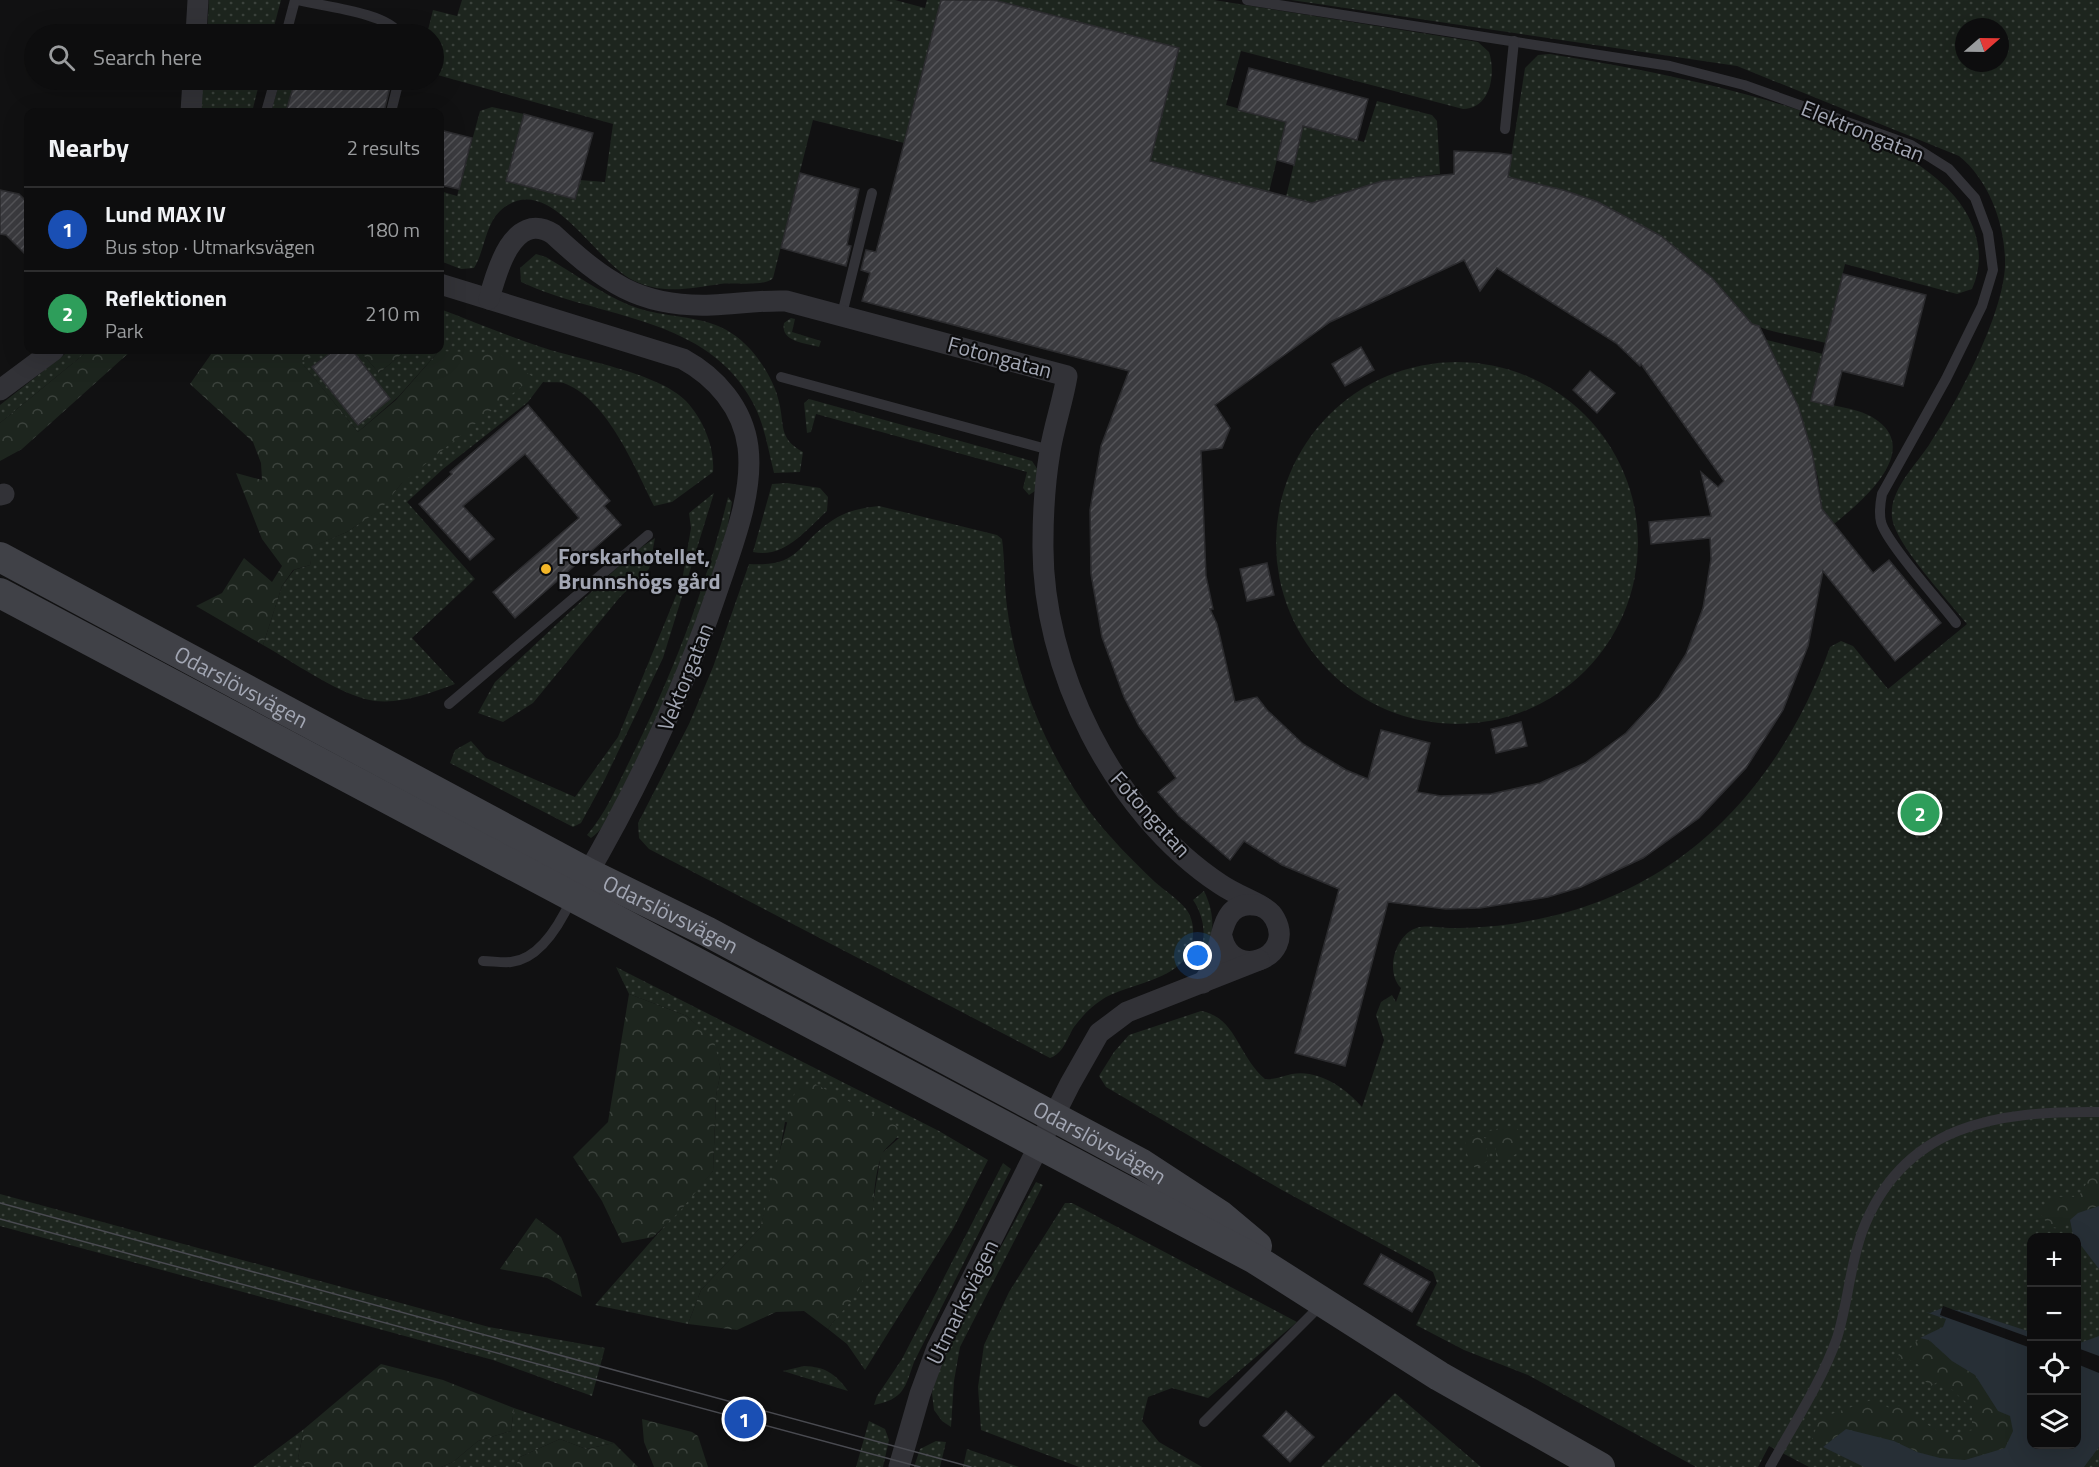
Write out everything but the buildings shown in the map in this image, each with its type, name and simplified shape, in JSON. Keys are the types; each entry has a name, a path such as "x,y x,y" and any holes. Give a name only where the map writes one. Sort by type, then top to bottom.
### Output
{"main road":[{"name":"Odarslövsvägen","path":"0,557 588,873 708,932 1048,1131"},
{"name":"Odarslövsvägen","path":"0,593 573,898 1048,1131 1142,1164 1220,1215 1323,1303 1439,1376 1600,1467"}],"street":[{"path":"197,24 198,0"},
{"path":"190,108 193,90"},
{"name":"Fotongatan","path":"489,299 509,244 516,237 533,229 553,234 616,285 644,298 678,304 701,305 755,300 786,301 842,314 1067,376 1050,450 1044,507 1044,564 1052,626 1065,676 1087,727 1115,776 1149,818 1206,874 1263,908 1275,919 1279,935 1273,951 1259,960 1113,1020 1099,1033 1090,1048 1048,1131"},
{"name":"Vektorgatan","path":"444,285 657,349 695,365 715,381 732,402 748,445 748,474 740,514 707,623 660,737 573,898"},
{"path":"0,390 49,354"},
{"name":"Fotongatan","path":"1206,874 1216,895 1226,947 1233,956 1243,961 1259,960"},
{"path":"1203,983 1215,962 1228,915 1236,908 1247,904 1263,908"},
{"name":"Utmarksvägen","path":"899,1467 920,1394 937,1348 1048,1131"}],"lane":[{"path":"289,24 296,0 381,19 390,24"},
{"name":"Elektrongatan","path":"1247,0 1670,66 1744,85 1911,145 1949,169 1975,198 1988,234 1993,270 1982,306 1946,379 1882,494 1879,509 1881,524 1893,542 1956,623"},
{"path":"1505,129 1514,41"},
{"path":"267,108 272,90"},
{"path":"392,108 396,90"},
{"path":"842,314 872,193"},
{"path":"781,378 1050,450"},
{"path":"449,704 648,535"},
{"path":"483,961 513,962 529,956 562,919 573,898"},
{"path":"1770,1467 1822,1371 1836,1338 1862,1234 1870,1214 1897,1173 1927,1146 1973,1124 2028,1113 2099,1112"},
{"path":"1204,1422 1308,1321 1323,1303"}],"green space":[{"path":"209,0 281,0 275,24 208,24"},
{"path":"462,0 895,0 925,8 927,0 941,0 904,143 813,120 773,278 756,283 670,289 639,283 623,274 572,224 555,210 537,201 519,201 500,211 491,223 474,268 461,269 444,263 444,192 457,196 480,111 492,107 524,114 506,181 575,199 580,180 605,182 613,124 444,77 444,24 430,24 433,10 457,16"},
{"path":"994,0 1214,0 1478,42 1489,52 1491,79 1485,97 1480,103 1463,109 1241,51 1226,105 1286,122 1269,192 1150,161 1179,48"},
{"path":"1291,0 2099,0 2099,1467 1809,1467 1769,1446 1758,1467 1696,1467 1528,1375 1464,1350 1416,1325 1437,1283 1433,1272 1282,1190 1106,1087 1099,1076 1114,1052 1129,1035 1201,1011 1213,1015 1230,1029 1256,1070 1265,1079 1292,1074 1312,1074 1340,1087 1362,1107 1384,1040 1376,1015 1381,1002 1392,995 1396,1002 1401,988 1394,973 1394,955 1407,933 1423,927 1480,927 1528,921 1583,908 1632,887 1677,860 1717,827 1753,788 1783,745 1809,698 1830,647 1841,641 1853,646 1888,689 1967,624 1912,556 1895,528 1892,517 1892,507 1899,488 1940,428 1976,359 1996,309 2002,286 2005,251 1999,221 1979,178 1959,156 1737,66"},
{"path":"1550,54 1719,87 1786,106 1849,129 1905,156 1948,189 1973,227 1979,258 1972,289 1957,294 1845,264 1826,343 1754,325 1708,274 1663,239 1640,225 1564,191 1508,177 1525,68 1538,55"},
{"path":"201,90 258,90 253,108 198,108"},
{"path":"277,90 292,90 287,108 272,108"},
{"path":"1377,101 1432,115 1437,121 1440,174 1382,181 1312,203 1286,197 1303,126 1364,142"},
{"path":"536,254 546,257 629,305 662,314 708,322 737,337 755,355 772,381 786,436 795,447 803,452 800,472 774,473 763,429 753,403 733,374 709,353 681,336 650,324 552,294 521,282 520,268"},
{"path":"444,311 538,346 617,368 657,382 673,391 686,401 703,425 710,443 713,463 713,472 672,502 654,506 619,437 595,405 566,384 543,382 528,402 443,469 407,502 475,579 412,638 455,684 411,698 376,701 340,689 263,645 282,586 294,570 310,565 313,546 347,532 379,510 402,483 438,354 444,354"},
{"path":"791,318 795,319 792,332 821,341 819,347 795,341 786,334 784,323"},
{"path":"1763,339 1823,354 1812,401 1864,413 1878,421 1889,434 1893,448 1890,462 1882,477 1857,504 1834,524 1822,509 1818,478 1803,421 1791,392"},
{"path":"444,351 498,353 533,377 402,483 380,510 347,532 314,546 310,565 293,570 282,586 263,645 196,606 222,593 244,558 272,582 282,566 262,539 236,473 262,480 261,463 253,442 190,384 211,354 311,354 302,363 358,432 396,400 436,354 444,354"},
{"path":"65,354 84,354 0,423 0,405"},
{"path":"84,354 128,354 22,449 0,461 0,423"},
{"path":"310,354 362,354 379,373 402,354 436,354 398,397 358,432 301,362"},
{"path":"362,354 402,354 379,373"},
{"path":"1457,362 1492,365 1526,376 1558,392 1585,415 1608,442 1624,474 1635,508 1638,543 1635,578 1624,612 1608,644 1585,671 1558,694 1526,710 1492,721 1457,724 1422,721 1388,710 1356,694 1329,671 1306,644 1290,612 1279,578 1276,543 1279,508 1290,474 1306,442 1329,415 1356,392 1388,376 1422,365"},
{"path":"809,399 1032,461 1038,470 1035,491 1029,495 1023,488 1027,472 816,414 811,432 807,433 804,403"},
{"path":"787,483 820,488 828,497 827,511 803,534 784,547 764,553 753,552 772,484"},
{"path":"714,493 663,658 605,779 581,823 573,827 450,763 455,750 471,741 486,758 575,797 618,737 682,581 691,528 689,513"},
{"path":"728,497 732,502 725,537 716,572 690,645 659,716 612,812 603,827 591,838 587,835 600,818 616,789 674,664 709,565"},
{"path":"879,506 997,535 1002,539 1011,634 1026,688 1047,740 1074,789 1097,821 1155,882 1188,911 1192,921 1190,949 1183,961 1159,977 1103,999 1077,1023 1059,1053 1050,1058 649,849 639,838 638,823 689,724 713,667 749,564 778,562 788,558 841,515"},
{"path":"655,538 649,569 620,597 533,703 503,722 478,713 495,682 633,553"},
{"path":"1204,891 1211,910 1212,929 1209,948 1199,965 1196,963 1202,947 1204,931 1193,900"},
{"path":"616,967 939,1131 988,1160 953,1229 865,1370 847,1344 828,1329 859,1288 881,1154 899,1138 785,1122 776,1173 760,1228 701,1290 688,1324 595,1305 713,1171 716,1096 721,1070 713,1041 687,1016 629,994"},
{"path":"629,994 687,1016 714,1041 721,1070 716,1096 713,1171 680,1211 653,1237 622,1243 602,1201 573,1157 608,1122"},
{"path":"815,1084 901,1128 897,1137 885,1149 881,1157 874,1190 869,1257 859,1289 828,1329 804,1311 776,1312 737,1330 688,1324 701,1290 760,1228 796,1088"},
{"path":"1507,1126 1518,1129 1520,1140 1516,1154 1505,1160 1496,1156 1496,1141 1484,1137 1489,1160 1475,1168 1467,1155 1465,1138"},
{"path":"1003,1163 1011,1169 914,1362 902,1391 892,1399 874,1405 877,1396 902,1359"},
{"path":"2091,1175 2099,1176 2099,1206 2078,1213 2061,1229 2049,1226 2039,1212 2058,1197 2079,1196"},
{"path":"1036,1182 1043,1185 960,1347 954,1381 951,1427 942,1421 934,1410 932,1393 941,1357"},
{"path":"0,1194 489,1327 605,1348 592,1396 493,1360 0,1226"},
{"path":"1065,1203 1072,1203 1297,1322 1208,1398 1172,1388 1148,1397 1142,1421 1159,1442 1202,1467 1079,1467 981,1430 978,1387 984,1345 1009,1292"},
{"path":"536,1218 561,1237 577,1275 582,1297 547,1278 500,1269"},
{"path":"1920,1338 1929,1340 1952,1361 1975,1375 1989,1398 2010,1416 2013,1431 2005,1448 1965,1460 1940,1458 1917,1452 1894,1441 1846,1429 1831,1441 1812,1439 1820,1418 1874,1399 1889,1408 1905,1404 1920,1419 1943,1433 1952,1434 1972,1430 1972,1406 1939,1381 1931,1386 1919,1376 1919,1365 1908,1359 1898,1360 1899,1351 1910,1348"},
{"path":"381,1364 443,1380 514,1408 511,1431 478,1441 453,1462 441,1467 307,1467 298,1458 304,1429"},
{"path":"804,1366 829,1372 848,1391 783,1371"},
{"path":"1395,1393 1481,1467 1321,1467"},
{"path":"514,1408 614,1443 586,1449 560,1439 520,1457 515,1467 441,1467 453,1462 478,1441 511,1431"},
{"path":"642,1419 692,1432 698,1436 708,1467 654,1467 644,1442"},
{"path":"869,1421 885,1429 889,1440 883,1467 856,1467"},
{"path":"304,1429 298,1458 307,1467 253,1467"},
{"path":"560,1439 586,1449 614,1443 638,1467 515,1467 520,1457"},
{"path":"936,1441 946,1442 940,1467 914,1467 920,1449"},
{"path":"967,1449 1019,1467 963,1467"}],"shaded area":[{"path":"2099,1206 2099,1269 2081,1245 2081,1233 2073,1233 2070,1220 2078,1213"},
{"path":"1942,1308 1969,1312 2027,1331 2027,1449 2081,1449 2081,1343 2099,1336 2099,1447 2084,1467 1864,1467 1823,1447 1846,1429 1894,1441 1917,1452 1940,1458 1965,1460 2005,1448 2013,1431 2010,1416 1998,1411 1975,1375 1952,1361 1929,1340 1920,1338 1943,1327 1946,1319 1925,1312 1930,1313"}],"pier":[{"path":"1943,1306 2027,1337 2027,1347 1940,1315"},
{"path":"2081,1349 2099,1356 2099,1373 2081,1366"}],"tram line":[{"path":"0,1203 971,1467"},
{"path":"0,1219 920,1467"}],"place":[{"name":"Forskarhotellet, Brunnshögs gård","path":"546,569"},
{"name":"Reflektionen","path":"1920,813"},
{"name":"Lund MAX IV","path":"744,1419"}]}
